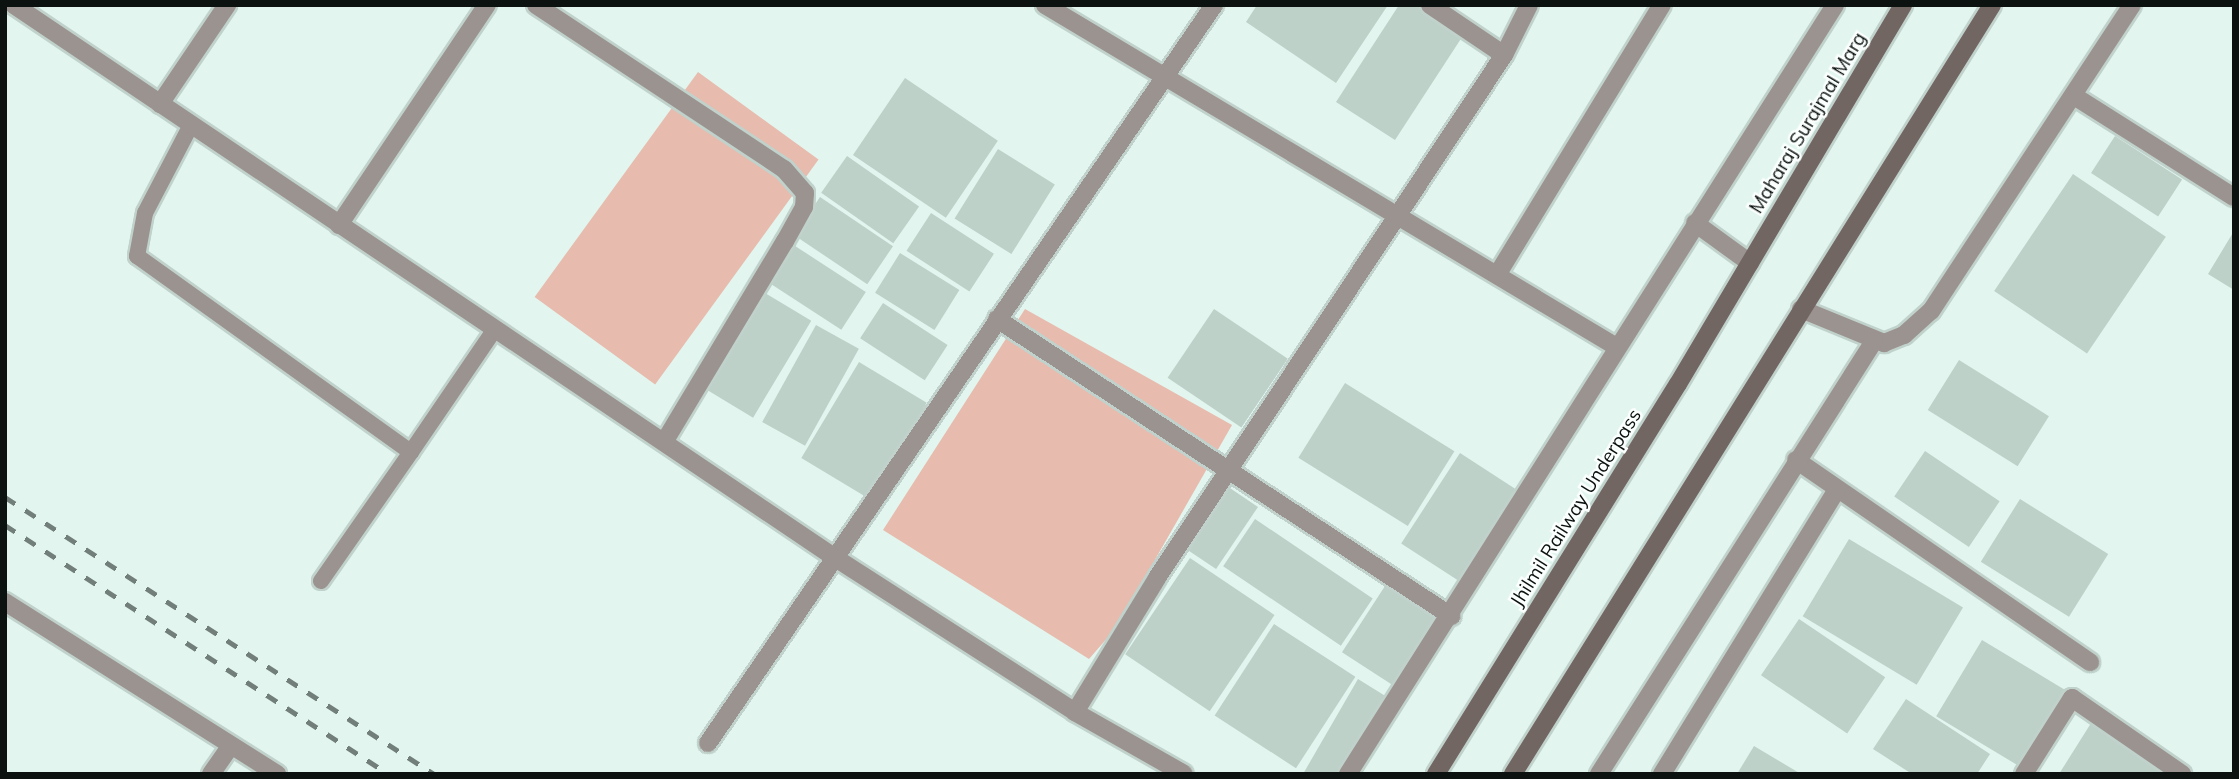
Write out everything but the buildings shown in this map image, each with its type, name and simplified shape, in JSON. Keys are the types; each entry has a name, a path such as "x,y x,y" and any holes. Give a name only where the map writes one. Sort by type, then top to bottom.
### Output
{"main road":[{"name":"Maharaj Surajmal Marg","path":"1750,263 1903,5"},
{"path":"1513,774 1992,5"},
{"name":"Jhilmil Railway Underpass","path":"1436,774 1750,263"}],"street":[{"path":"14,5 837,559 1075,712 1184,774"},
{"path":"160,104 227,5"},
{"path":"339,225 487,5"},
{"path":"536,5 784,169 805,193 804,207 785,242 665,441"},
{"path":"1045,5 1395,218 1615,346"},
{"path":"708,743 837,559 997,319 1214,5"},
{"path":"1430,5 1504,55"},
{"path":"1075,712 1227,474 1504,55 1529,5"},
{"path":"1497,275 1662,5"},
{"path":"1348,774 1451,616 1615,346 1835,5"},
{"path":"1801,309 1874,341 1884,343 1904,335 1931,310 2132,5"},
{"path":"2074,96 2234,197"},
{"path":"1695,223 1750,263"},
{"path":"997,319 1227,474 1451,616"},
{"path":"1599,774 1874,341"},
{"path":"1796,460 2090,662"},
{"path":"1662,774 1837,490"},
{"path":"5,602 229,748 277,774"},
{"path":"2024,774 2072,698 2182,774"},
{"path":"211,774 229,748"}],"lane":[{"path":"191,125 145,213 137,256 411,452"},
{"path":"321,582 495,329"}],"shaded area":[{"path":"698,72 819,160 655,384 535,297"},
{"path":"1025,309 1232,425 1116,628 1089,659 883,530"}],"railway":[{"path":"5,497 434,774"},
{"path":"5,525 389,774"}]}
